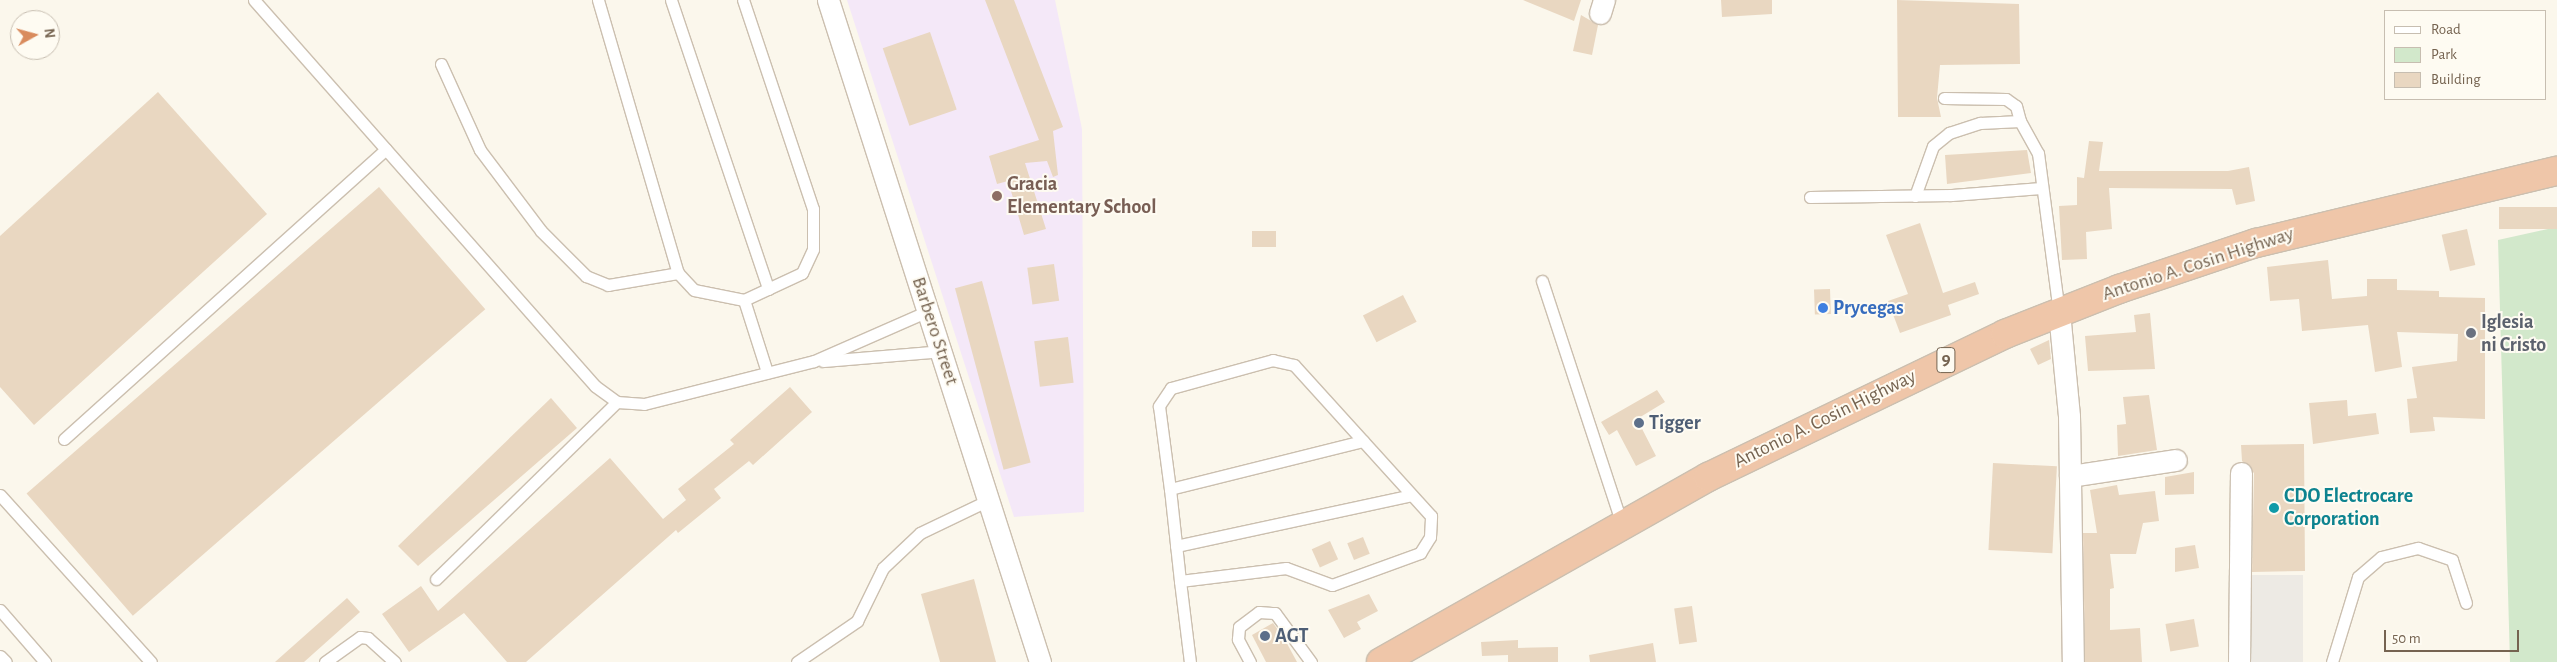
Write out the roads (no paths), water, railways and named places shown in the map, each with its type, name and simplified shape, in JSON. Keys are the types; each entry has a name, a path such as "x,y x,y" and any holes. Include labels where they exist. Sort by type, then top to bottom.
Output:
{"highway":[{"name":"Antonio A. Cosin Highway","path":"1381,662 1622,525 1879,391 2059,312 2256,243 2557,171"}],"street":[{"name":"Barbero Street","path":"828,0 941,351 991,499 1040,662"},
{"path":"2059,312 2070,476 2074,662"},
{"path":"2070,476 2176,460"},
{"path":"2240,662 2241,473"}],"lane":[{"path":"254,0 595,386 617,402 644,404 814,361 941,351"},
{"path":"598,0 678,272 694,290 744,300 802,274 813,249 813,209 743,0"},
{"path":"671,0 768,289"},
{"path":"441,64 480,150 541,230 586,276 608,285 678,272"},
{"path":"1944,98 2006,99 2016,106 2020,121 2038,154 2059,312"},
{"path":"1915,196 1934,146 1949,133 1980,123 2020,121"},
{"path":"64,439 386,149"},
{"path":"1810,197 1915,196 2042,188"},
{"path":"1542,281 1622,525"},
{"path":"744,300 767,372"},
{"path":"814,361 928,310"},
{"path":"1180,581 1286,568 1332,585 1420,553 1430,537 1431,516 1294,365 1273,360 1171,388 1159,406 1170,489 1180,581 1190,662"},
{"path":"436,579 617,402"},
{"path":"1170,489 1363,441"},
{"path":"0,495 151,662"},
{"path":"1176,546 1412,495"},
{"path":"797,662 857,621 883,568 920,533 991,499"},
{"path":"2332,662 2358,577 2381,557 2418,548 2452,560 2466,602"},
{"path":"0,610 45,662"},
{"path":"1250,662 1238,639 1239,626 1259,612 1275,613 1311,662"},
{"path":"325,662 360,637 368,638 395,662"},
{"path":"0,656 6,662"}],"place":[{"name":"Gracia Elementary School","path":"997,196"},
{"name":"Prycegas","path":"1823,308"},
{"name":"Iglesia ni Cristo","path":"2471,333"},
{"name":"Tigger","path":"1639,423"},
{"name":"CDO Electrocare Corporation","path":"2274,508"},
{"name":"AGT","path":"1265,636"}]}
